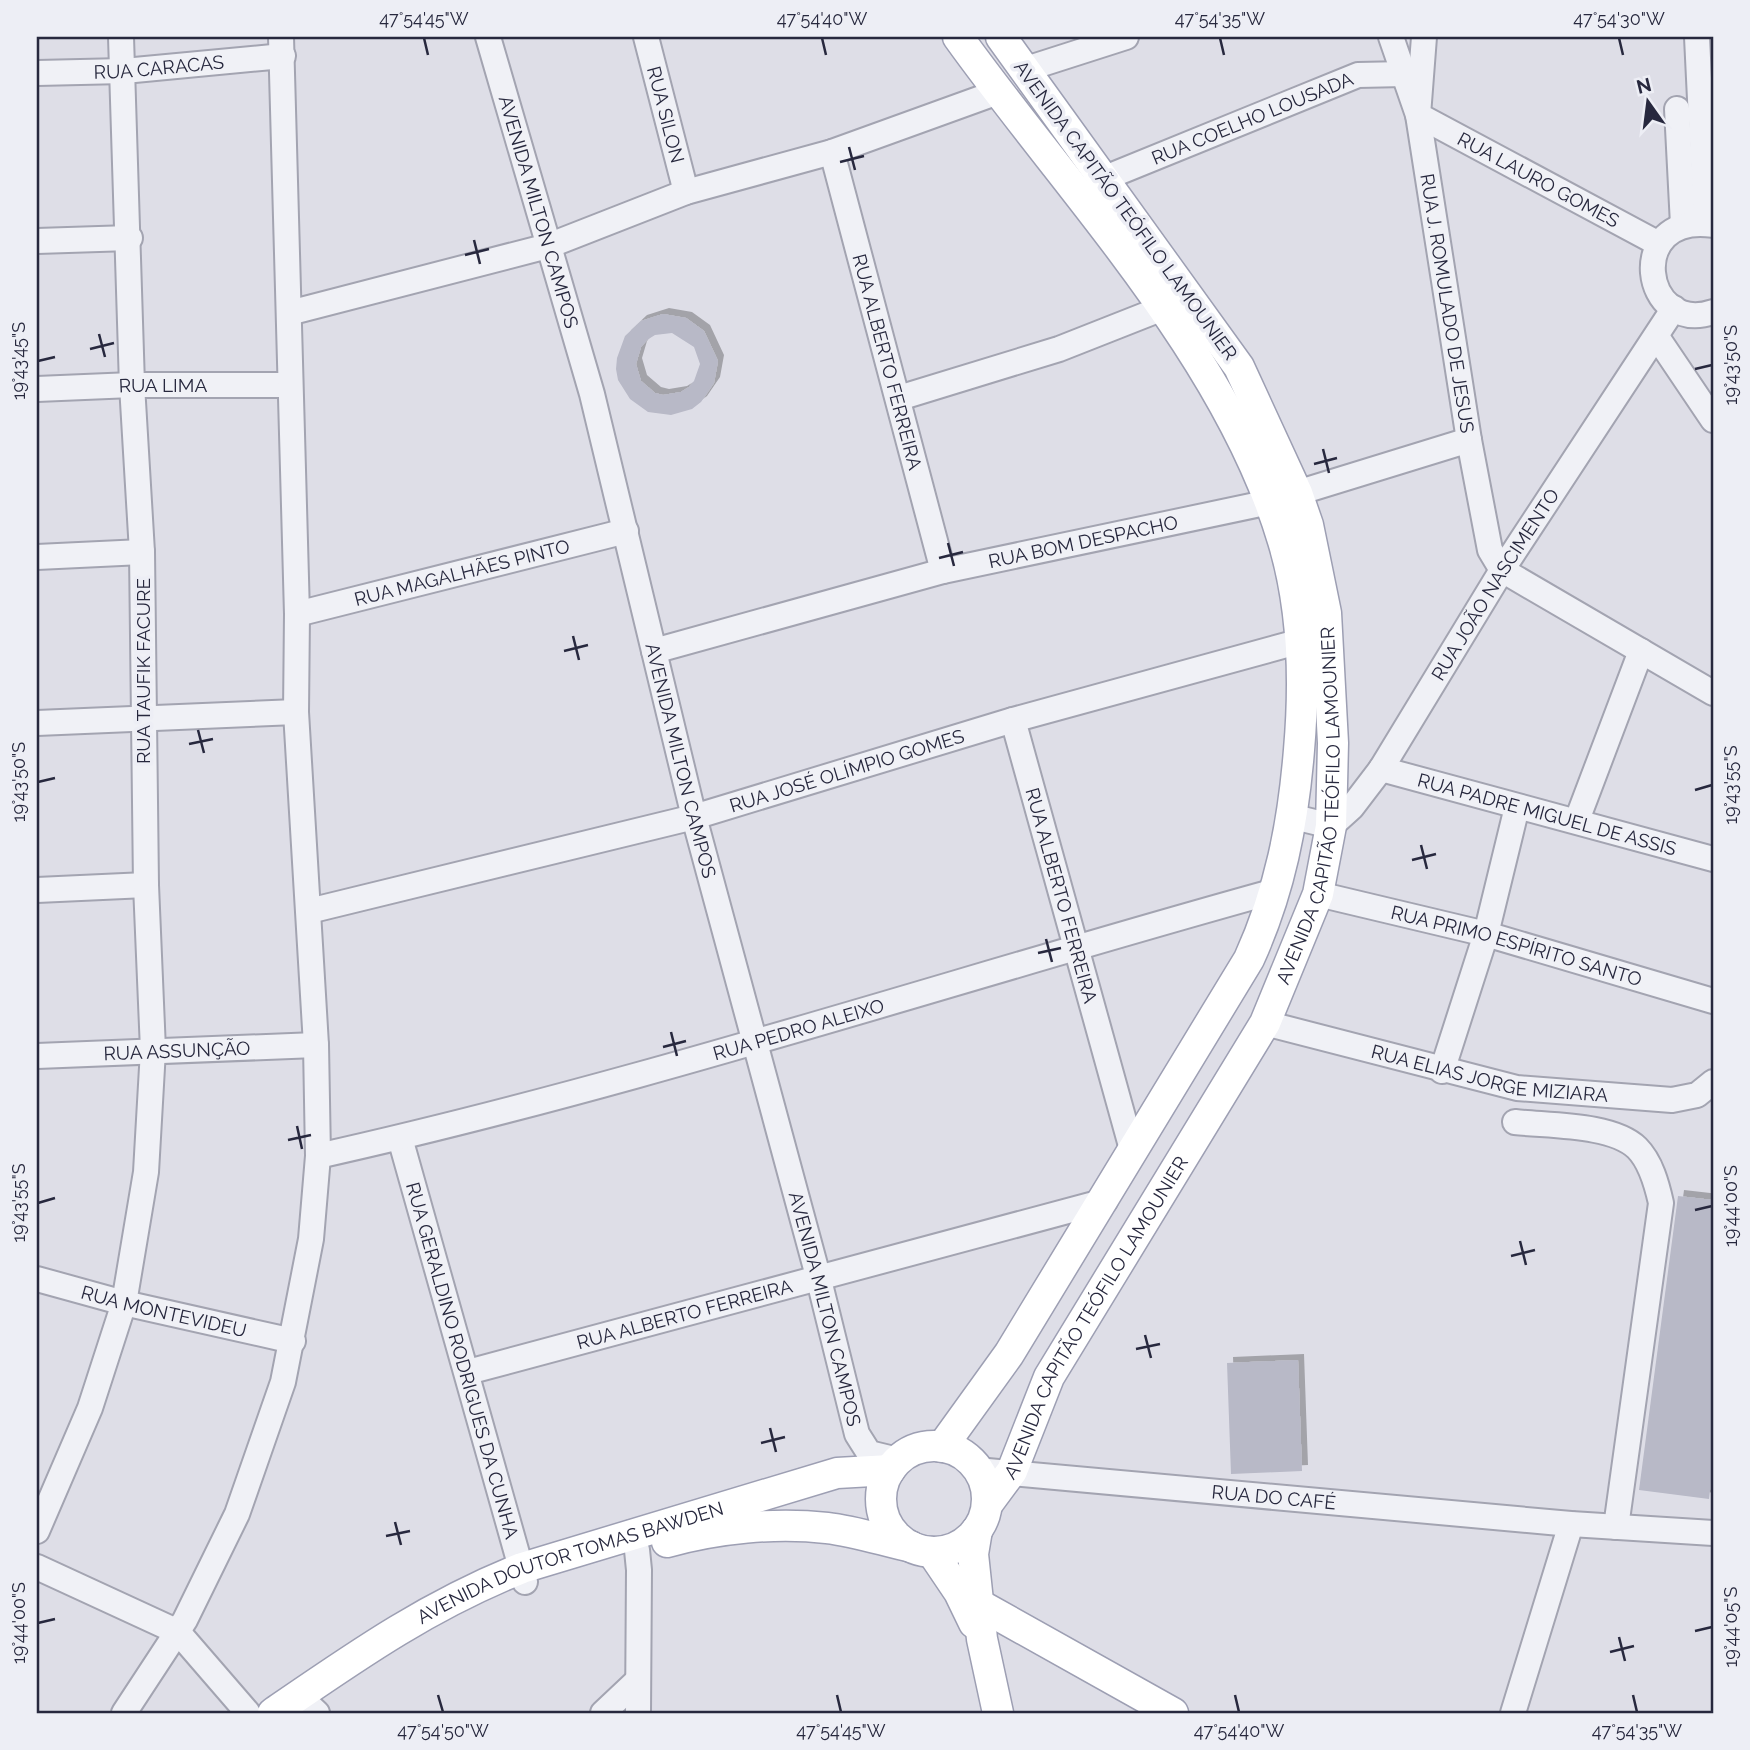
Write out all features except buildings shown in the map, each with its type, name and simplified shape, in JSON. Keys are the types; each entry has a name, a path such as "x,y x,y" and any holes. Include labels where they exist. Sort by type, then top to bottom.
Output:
{"main road":[{"name":"AVENIDA CAPITÃO TEÓFILO LAMOUNIER","path":"958,37 1163,309 1283,497 1308,525 1326,613 1333,743 1331,826 1318,894 1265,1023 1049,1377 1012,1471 989,1502"},
{"name":"AVENIDA CAPITÃO TEÓFILO LAMOUNIER","path":"942,1447 1009,1354 1105,1201 1249,959 1275,891 1294,817 1303,715 1301,641 1295,592 1283,541 1283,497 1239,368 1105,178 1001,37"},
{"path":"982,1639 959,1592 922,1549 897,1536 886,1522 881,1505 883,1486 894,1465 919,1448 942,1447 967,1457 977,1470 989,1502 977,1530 974,1554 982,1639 998,1713"},
{"name":"AVENIDA DOUTOR TOMAS BAWDEN","path":"273,1713 306,1707 430,1626 524,1575 634,1542 836,1474 894,1465"},
{"name":"AVENIDA DOUTOR TOMAS BAWDEN","path":"634,1542 804,1526 830,1528 922,1549"},
{"path":"922,1549 949,1550 965,1542 977,1530"},
{"path":"980,1605 1173,1713"}],"street":[{"name":"RUA TAUFIK FACURE","path":"37,1531 90,1408 124,1303 146,1172 153,1050 142,718 142,552 132,385 130,238 121,37"},
{"name":"AVENIDA MILTON CAMPOS","path":"488,37 592,394 694,817 757,1043 857,1434 869,1452 894,1465"},
{"name":"RUA SILON","path":"646,37 686,192"},
{"path":"1023,70 1126,37"},
{"name":"RUA J. ROMULADO DE JESUS","path":"1391,37 1418,115 1469,440 1490,550 1502,570"},
{"path":"1418,115 1424,37"},
{"path":"1697,37 1701,224"},
{"name":"RUA CARACAS","path":"37,73 124,71 282,47"},
{"path":"124,1713 178,1632 237,1514 283,1382 311,1239 318,1156 316,1045 296,712 297,614 288,385 289,313 282,47"},
{"name":"RUA COELHO LOUSADA","path":"1105,178 1358,75 1405,74"},
{"path":"289,313 548,246 686,192 832,152 998,92"},
{"path":"1677,109 1701,224"},
{"name":"RUA LAURO GOMES","path":"1418,115 1659,244"},
{"name":"RUA ALBERTO FERREIRA","path":"832,152 943,571"},
{"path":"1701,224 1659,244 1651,272 1662,299 1674,308 1688,314 1713,312"},
{"path":"37,242 130,238"},
{"name":"RUA JOÃO NASCIMENTO","path":"1331,826 1359,799 1381,769 1502,570 1674,308"},
{"path":"899,398 1059,349 1163,309"},
{"path":"1657,337 1713,420"},
{"name":"RUA LIMA","path":"37,389 132,385 288,385"},
{"name":"RUA BOM DESPACHO","path":"654,650 943,571 1283,497 1469,440"},
{"name":"RUA MAGALHÃES PINTO","path":"297,614 626,531"},
{"path":"37,557 142,552"},
{"path":"1502,570 1713,693"},
{"name":"RUA JOSÉ OLÍMPIO GOMES","path":"309,911 694,817 1013,720 1301,641"},
{"path":"1577,820 1641,651"},
{"path":"37,723 296,712"},
{"name":"RUA ALBERTO FERREIRA","path":"1013,720 1133,1153"},
{"name":"RUA PADRE MIGUEL DE ASSIS","path":"1381,769 1713,859"},
{"path":"1442,1071 1486,934 1517,807"},
{"path":"1294,817 1331,826"},
{"path":"37,890 146,885"},
{"name":"RUA PEDRO ALEIXO","path":"318,1156 400,1138 757,1043 1074,947 1275,891"},
{"name":"RUA PRIMO ESPÍRITO SANTO","path":"1318,894 1486,934 1713,1001"},
{"name":"RUA ELIAS JORGE MIZIARA","path":"1265,1023 1442,1071 1517,1088 1672,1100 1697,1095 1713,1082"},
{"name":"RUA ASSUNÇÃO","path":"37,1056 316,1045"},
{"path":"1516,1122 1609,1132 1637,1148 1655,1178 1661,1203 1616,1527"},
{"name":"RUA GERALDINO RODRIGUES DA CUNHA","path":"400,1138 524,1575"},
{"name":"RUA ALBERTO FERREIRA","path":"468,1373 818,1276 1105,1201"},
{"name":"RUA MONTEVIDEU","path":"37,1279 124,1303 293,1341"},
{"name":"RUA DO CAFÉ","path":"977,1470 1012,1471 1571,1524 1713,1533"},
{"path":"1513,1713 1571,1524"},
{"path":"634,1542 638,1713"},
{"path":"37,1567 178,1632 248,1713"},
{"path":"603,1713 637,1681"}]}
